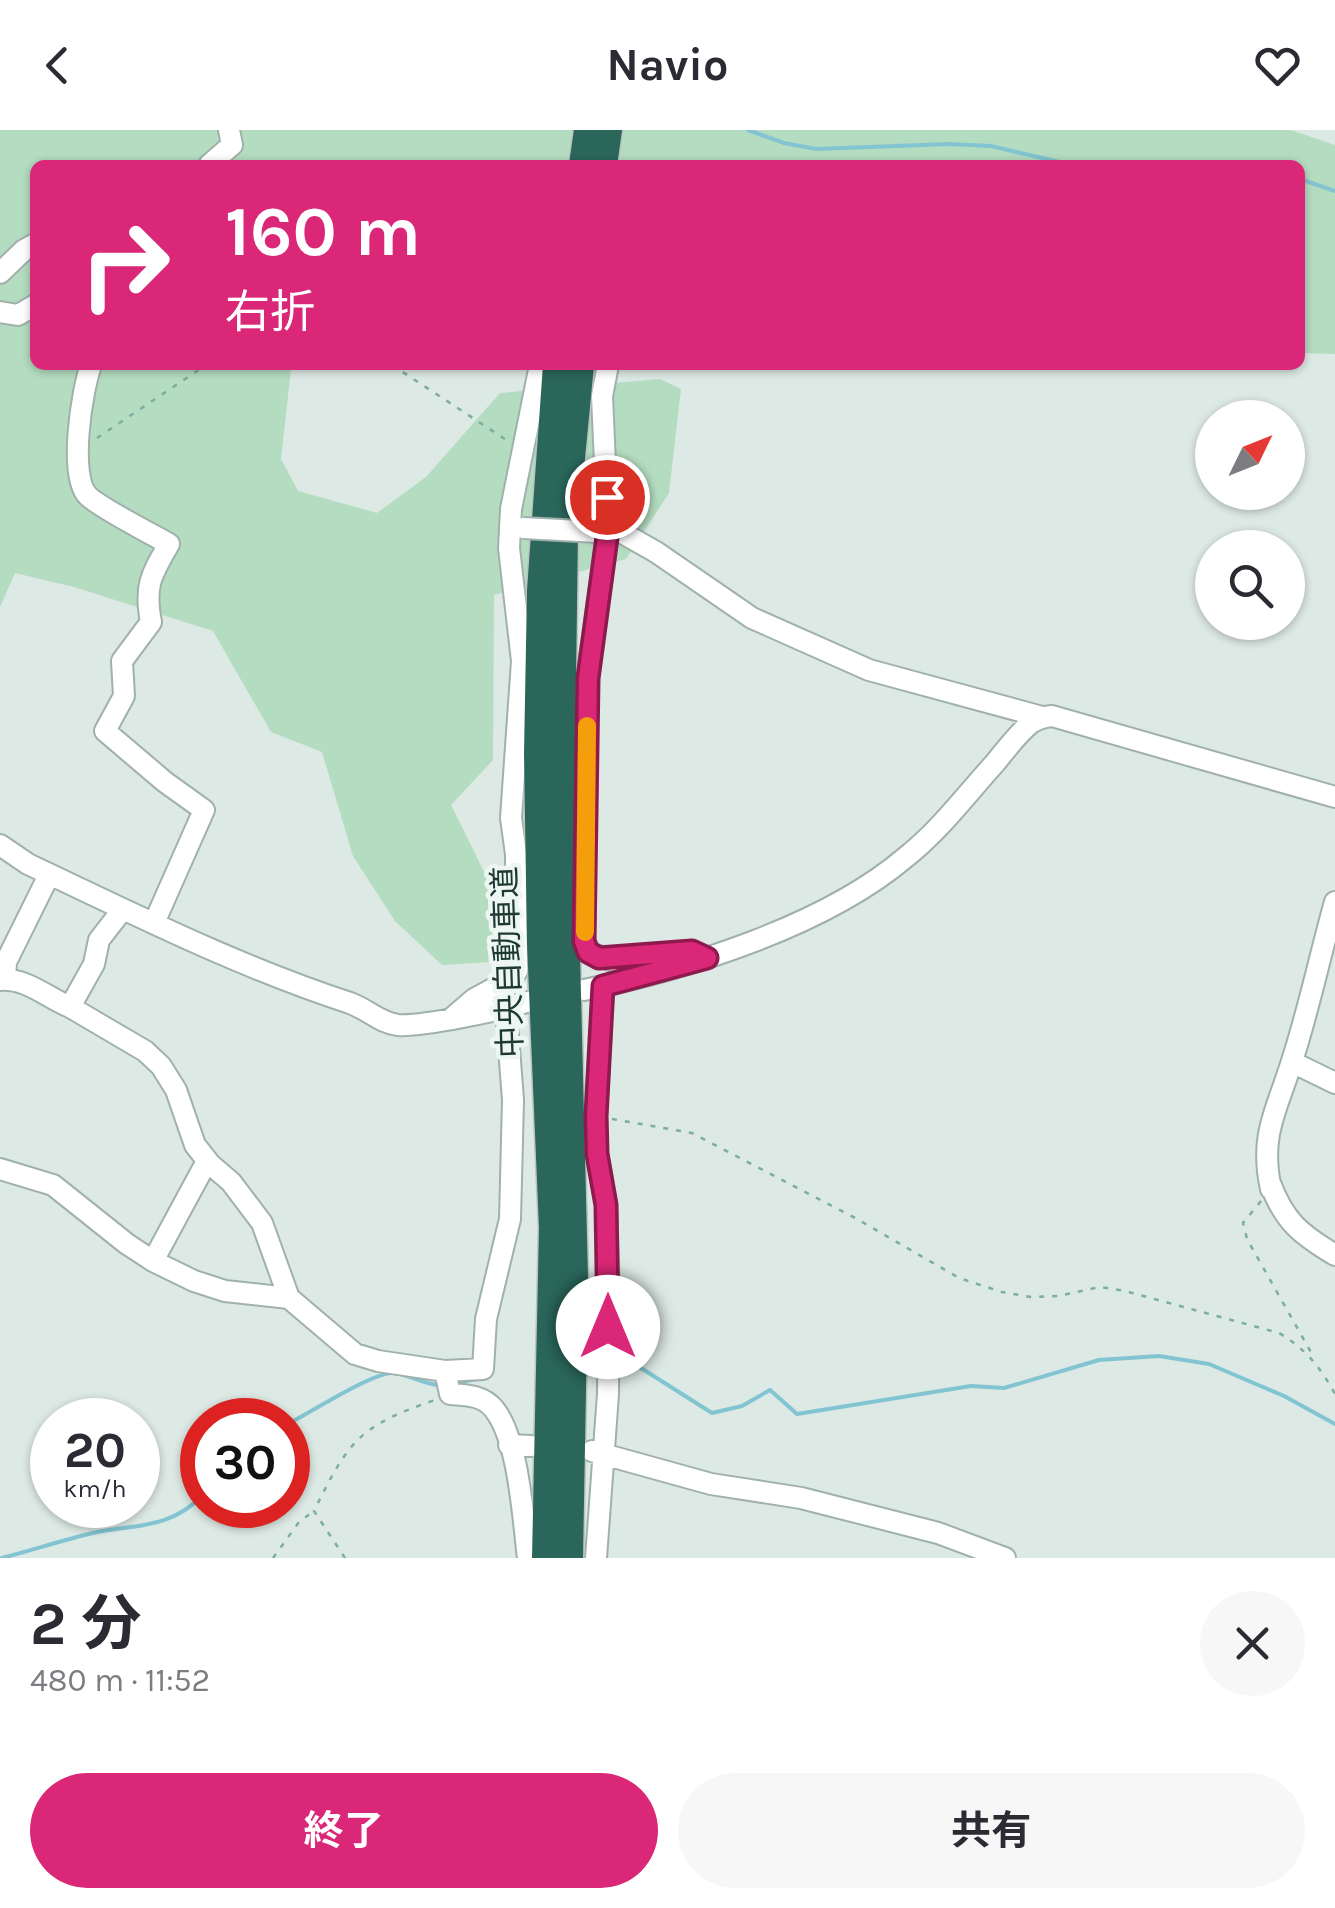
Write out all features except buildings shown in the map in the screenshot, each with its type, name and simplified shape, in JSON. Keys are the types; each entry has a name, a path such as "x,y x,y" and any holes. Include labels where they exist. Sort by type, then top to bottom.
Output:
{"highway":[{"path":"584,160 588,130"},
{"path":"604,160 608,130"},
{"name":"中央自動車道","path":"546,1558 553,1228 538,754 541,591 558,370"},
{"name":"中央自動車道","path":"568,1558 574,1278 560,752 564,530 580,370"}],"street":[{"path":"215,160 232,145 229,130"},
{"path":"0,273 30,247"},
{"path":"0,312 18,314 30,308"},
{"path":"90,370 80,421 79,481 88,496 169,544 151,574 146,597 151,622 122,661 124,696 105,732 204,810 154,923"},
{"path":"453,1017 517,971 516,854 511,818 522,661 509,548 518,528 511,509 539,370"},
{"path":"607,370 602,396 603,531 588,678 584,941 588,952 599,958 692,951 707,958"},
{"path":"518,528 619,531 752,618 869,670 1042,717 1052,716 1122,734 1335,796"},
{"path":"596,1558 595,1452 608,1394 609,1293 606,1205 597,1154 593,988 707,958 793,924 864,886 932,835 1016,738 1042,717"},
{"path":"0,846 49,874 279,980 356,1005 399,1025 516,1006 510,1219 486,1319 484,1369 445,1371 355,1354 289,1298 262,1222 195,1145 176,1090 160,1066 145,1051 35,987 2,980 6,962 49,874"},
{"path":"1335,902 1292,1062 1268,1132 1265,1162 1284,1217 1335,1255"},
{"path":"70,1007 94,964 99,940 124,908"},
{"path":"1292,1062 1335,1083"},
{"path":"153,1262 207,1161"},
{"path":"0,1170 53,1184 153,1262 225,1291 289,1298"},
{"path":"445,1371 450,1394 475,1396 493,1407 515,1465 528,1558"},
{"path":"509,1444 531,1446"},
{"path":"595,1452 711,1484 834,1506 938,1533 998,1556"}],"path":[{"path":"79,450 199,370"},
{"path":"400,370 523,450"},
{"path":"596,1116 692,1133 959,1278 1031,1297 1100,1287 1125,1291 1279,1333 1317,1362"},
{"path":"1271,1186 1243,1222 1247,1239 1335,1394"},
{"path":"273,1558 292,1530 314,1511 346,1450 360,1437 393,1415 450,1394"},
{"path":"314,1511 345,1558"}],"green space":[{"path":"0,130 1291,130 1335,145 1335,354 1305,353 1305,160 30,160 30,370 291,370 281,459 298,491 377,513 426,477 500,393 660,379 681,389 669,493 626,559 494,595 493,760 451,805 496,896 489,962 442,965 395,921 353,856 322,752 271,732 213,631 74,587 15,573 0,607"}],"waterway":[{"path":"748,130 816,149 991,146 1051,160"},
{"path":"1305,181 1335,191"},
{"path":"633,1363 712,1413 742,1406 770,1390 797,1414 971,1386 1004,1388 1099,1360 1159,1356 1209,1364 1284,1396 1335,1424"},
{"path":"310,1412 384,1374 439,1385"},
{"path":"453,1383 478,1379"},
{"path":"2,1558 93,1533 150,1524 180,1513"}],"slow traffic":[{"path":"585,932 587,726"}],"route":[{"path":"607,497 608,530 588,678 584,941 588,952 610,960 692,951 707,958 603,986 596,1116 597,1154 606,1205 608,1327"}]}
